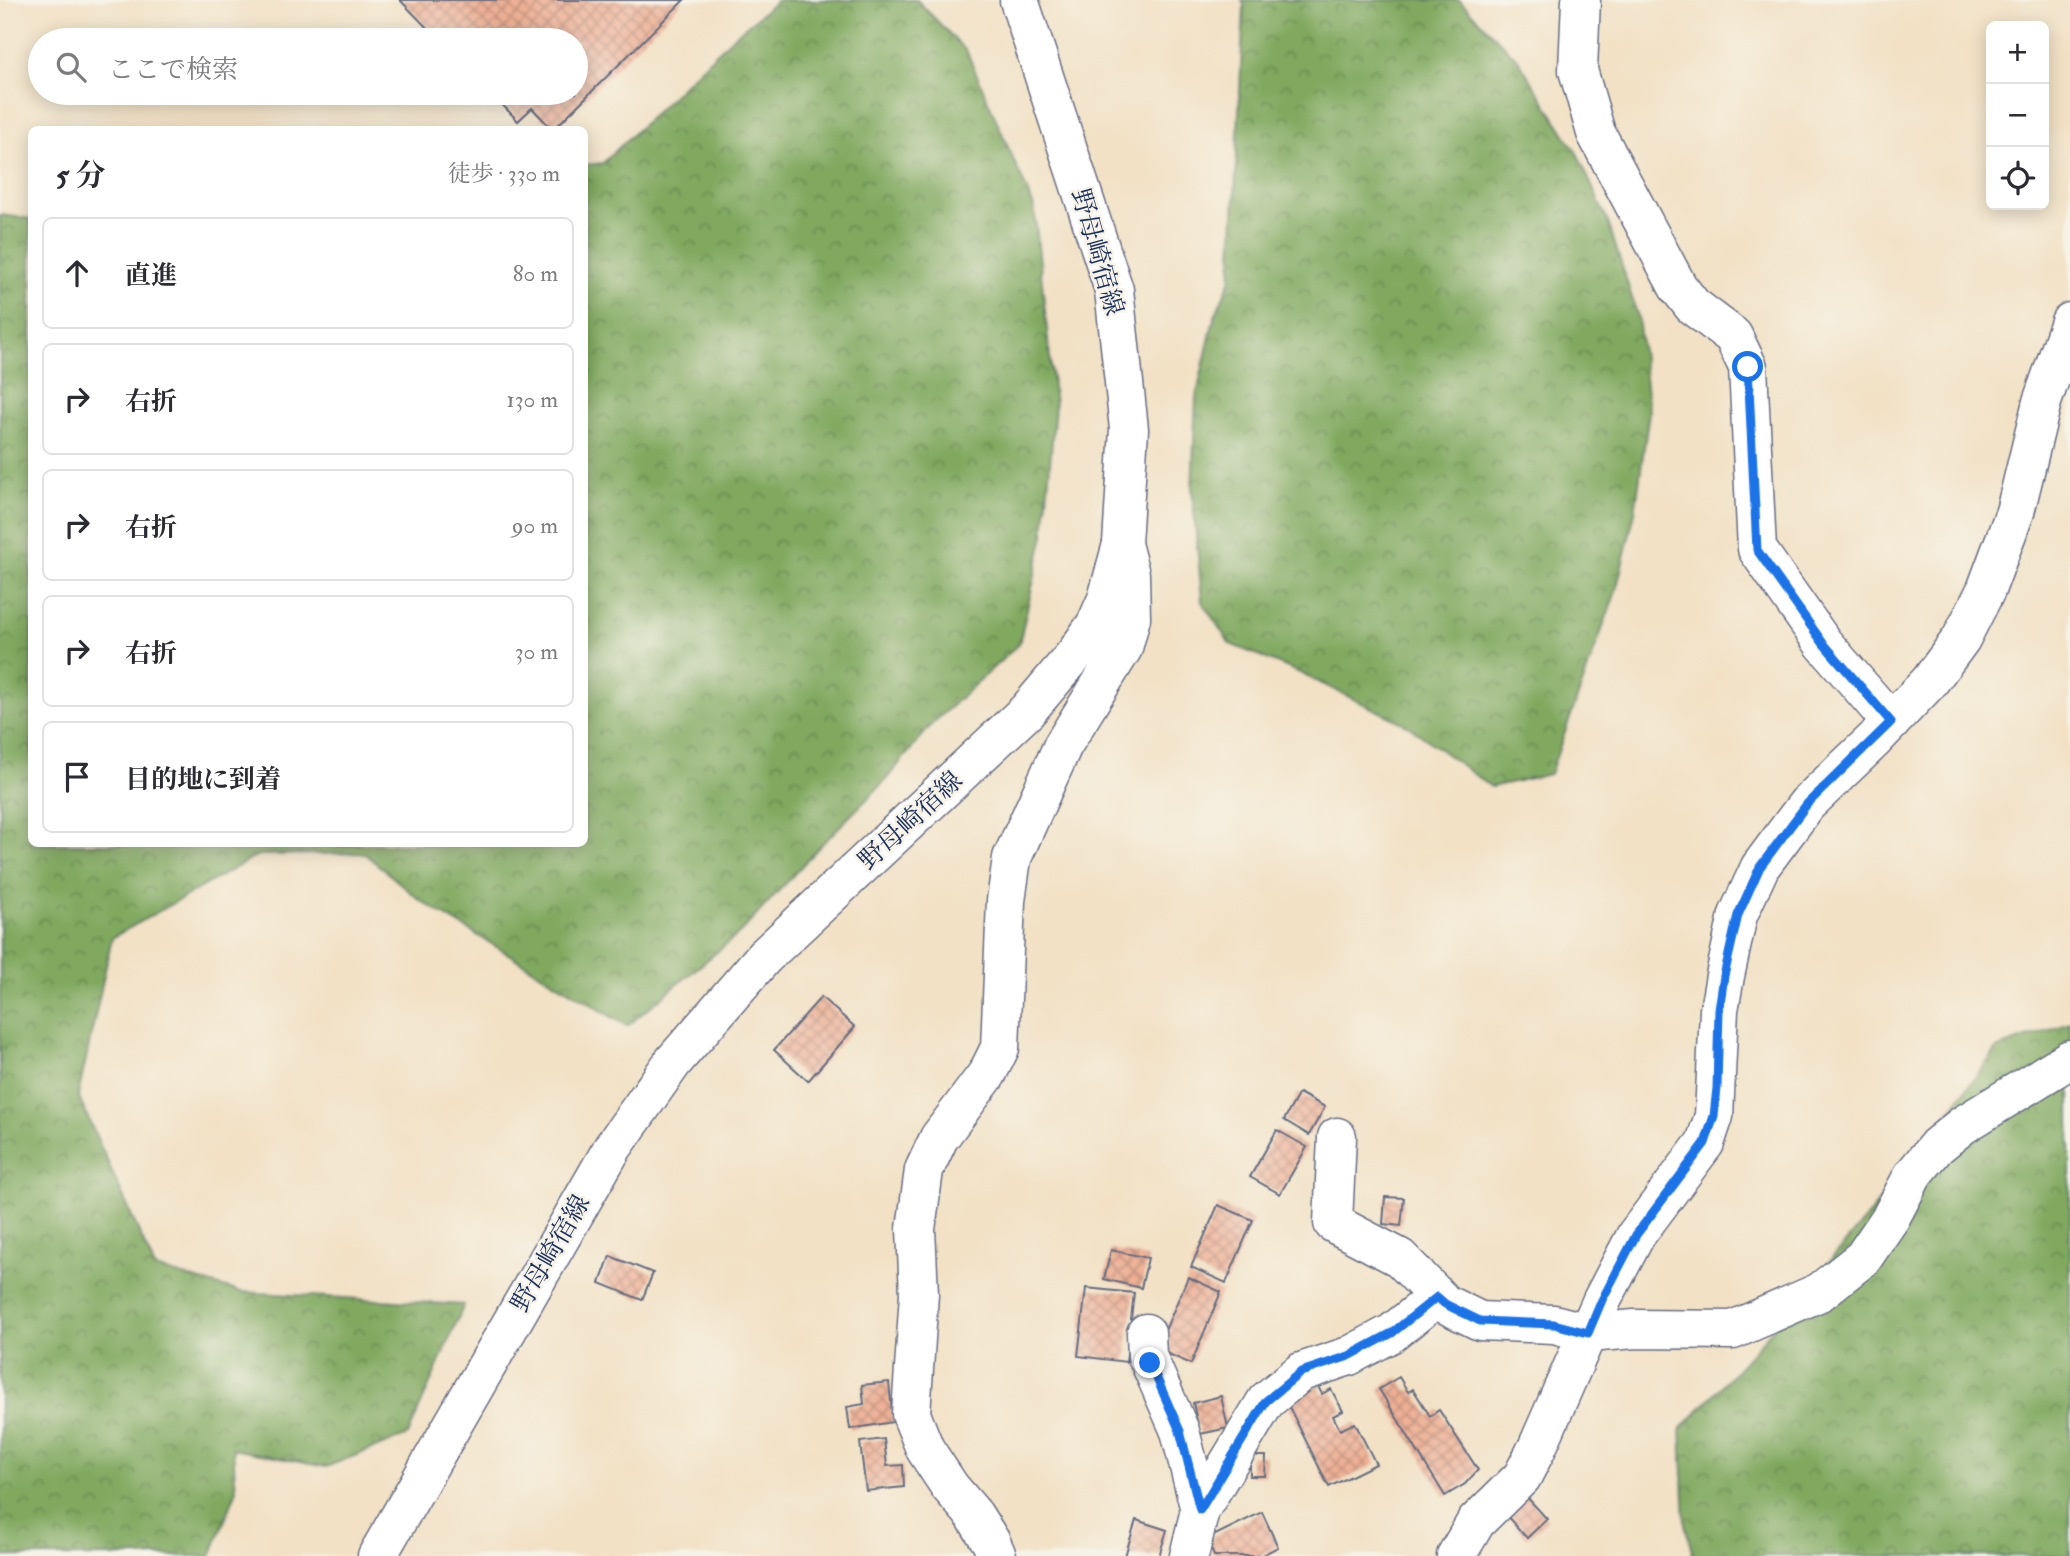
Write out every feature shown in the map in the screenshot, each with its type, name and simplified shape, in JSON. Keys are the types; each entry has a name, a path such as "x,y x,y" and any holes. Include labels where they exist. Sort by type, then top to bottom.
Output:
{"street":[{"name":"野母崎宿線","path":"377,1556 612,1147 673,1062 764,957 1027,711 1096,625 1107,599 1122,544 1129,429 1114,290 1019,0"},
{"path":"1581,0 1578,70 1596,133 1678,288 1693,306 1733,337 1748,367 1757,550 1823,643 1891,722"},
{"path":"1456,1556 1476,1522 1522,1477 1602,1300 1636,1235 1705,1143 1714,1116 1719,1010 1724,976 1738,915 1760,867 1807,804 1930,681 1962,639 1986,590 2015,512 2042,402 2070,322"},
{"path":"997,1556 974,1515 950,1487 925,1449 911,1414 919,1294 916,1229 924,1170 939,1138 988,1074 999,1048 1006,901 1012,859 1063,745 1123,648 1131,618 1130,574 1122,544"},
{"path":"1337,1138 1333,1223 1400,1258 1445,1304 1480,1321 1554,1324 1588,1333 1635,1329 1733,1330 1820,1292 1863,1258 1891,1217 1913,1175 1937,1146 1963,1125 2070,1059"},
{"path":"1189,1556 1200,1510 1266,1401 1301,1372 1349,1356 1392,1333 1437,1297"},
{"path":"1146,1334 1146,1356 1180,1431 1200,1510"}],"green space":[{"path":"778,0 917,0 967,52 1034,207 1055,405 1044,535 1019,644 932,724 883,783 818,848 741,932 627,1026 421,901 364,853 258,855 112,938 78,1096 155,1268 241,1292 464,1305 408,1435 326,1467 233,1449 236,1492 211,1556 0,1556 0,215 28,219 28,847 588,847 588,165 603,163 733,37"},
{"path":"1242,0 1459,0 1519,61 1578,155 1608,222 1638,317 1649,412 1635,512 1616,591 1550,774 1491,787 1407,725 1298,672 1230,644 1202,602 1192,488 1196,398 1214,318 1231,279 1244,5"},
{"path":"2070,1023 2070,1556 1693,1556 1685,1524 1681,1429 1746,1360 1864,1221 1998,1048"}],"building":[{"path":"400,0 684,0 588,95 588,28 427,28"},
{"path":"503,105 578,105 557,126 549,126 532,108 518,121"},
{"path":"821,997 855,1027 808,1081 774,1050"},
{"path":"1299,1093 1325,1107 1309,1135 1284,1120"},
{"path":"1277,1130 1307,1147 1280,1194 1250,1177"},
{"path":"1385,1197 1404,1198 1401,1226 1383,1224"},
{"path":"1218,1205 1253,1220 1226,1283 1191,1267"},
{"path":"1111,1250 1148,1258 1141,1288 1104,1279"},
{"path":"610,1256 653,1273 642,1300 600,1283"},
{"path":"1188,1277 1221,1292 1191,1364 1157,1349"},
{"path":"1086,1288 1134,1293 1126,1362 1078,1356"},
{"path":"1399,1377 1408,1392 1413,1389 1430,1416 1439,1410 1478,1470 1465,1484 1445,1496 1379,1389"},
{"path":"889,1382 893,1422 850,1429 847,1407 864,1404 862,1385"},
{"path":"1317,1385 1322,1394 1331,1389 1343,1411 1333,1416 1340,1430 1355,1423 1376,1464 1329,1487 1286,1401"},
{"path":"1221,1396 1228,1428 1200,1434 1193,1403"},
{"path":"884,1439 887,1466 903,1465 904,1487 866,1491 860,1442"},
{"path":"1250,1456 1266,1456 1265,1476 1250,1476"},
{"path":"1525,1495 1547,1519 1527,1538 1505,1514"},
{"path":"1262,1512 1278,1547 1262,1556 1214,1556 1207,1539"},
{"path":"1136,1520 1167,1530 1159,1556 1125,1556"}],"route":[{"path":"1150,1363 1180,1431 1200,1510 1266,1401 1301,1372 1349,1356 1392,1333 1437,1297 1445,1304 1480,1321 1554,1324 1588,1333 1636,1235 1705,1143 1714,1116 1717,1088 1719,1010 1738,915 1760,867 1807,804 1891,722 1823,643 1757,550 1748,367"}]}
